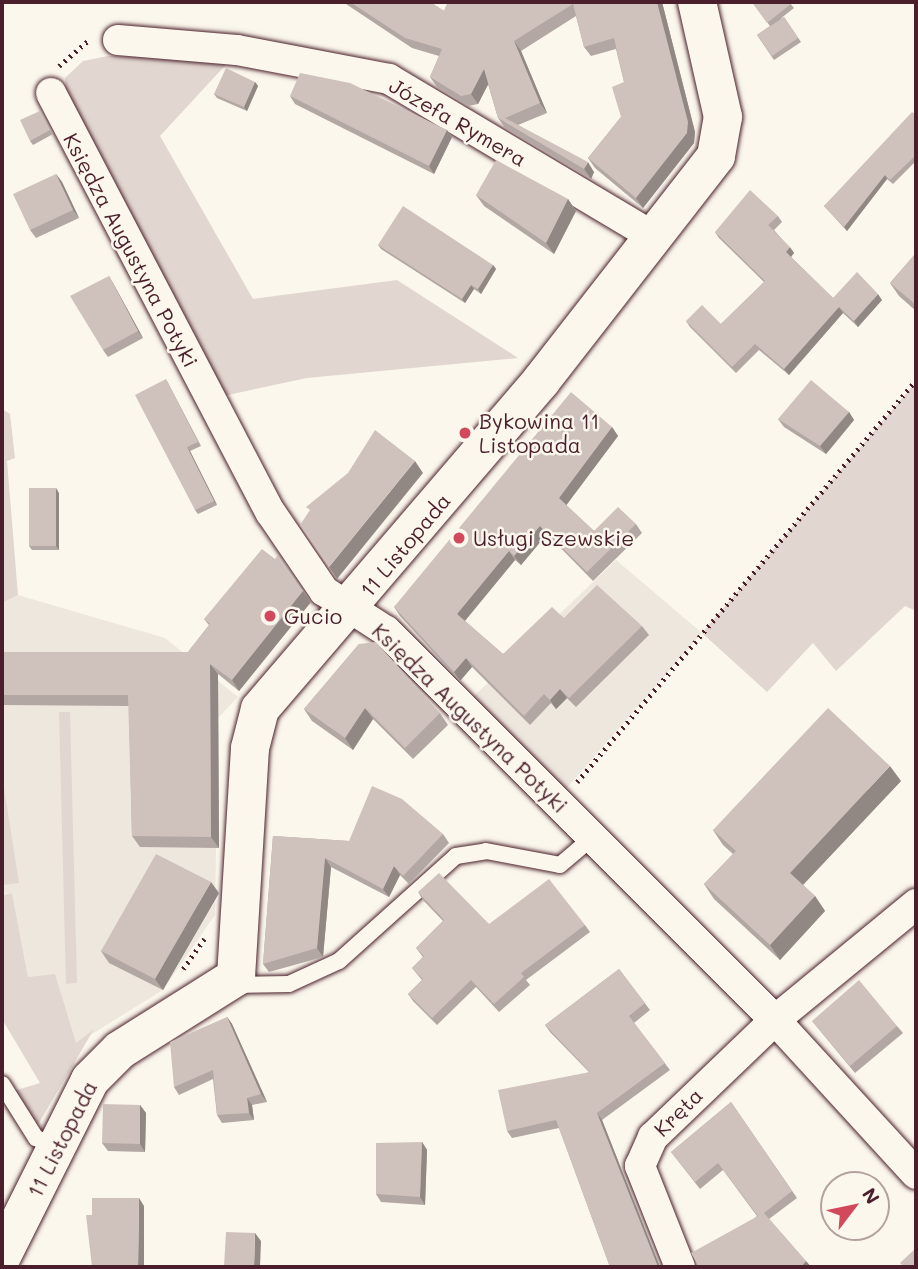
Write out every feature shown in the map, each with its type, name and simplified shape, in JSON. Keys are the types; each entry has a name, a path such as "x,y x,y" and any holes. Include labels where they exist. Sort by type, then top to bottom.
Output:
{"street":[{"name":"11 Listopada","path":"2,1256 90,1080 120,1050 229,985 239,967 255,722 272,694 349,612 656,238 721,144 723,117 697,2"},
{"name":"Józefa Rymera","path":"118,40 237,50 389,79 656,238"},
{"name":"Księdza Augustyna Potyki","path":"51,93 295,556 349,612 386,631 775,1020 916,1174"},
{"name":"Kręta","path":"680,1267 640,1166 643,1152 775,1020 916,904"}],"lane":[{"path":"229,985 289,984 339,961 456,856 486,851 560,865 593,837"},
{"path":"2,1084 36,1138 58,1147"}],"path":[{"path":"51,93 63,57 91,39 118,40"},
{"path":"568,793 916,380"}],"shaded area":[{"path":"108,56 232,58 160,136 253,299 397,280 518,358 307,378 223,396 67,106 65,78 83,61"},
{"path":"916,382 916,611 905,606 836,671 813,643 767,692 702,633"},
{"path":"2,409 10,414 15,458 7,461 18,595 2,603"},
{"path":"616,560 702,633 565,790 470,700"},
{"path":"18,595 165,638 238,697 218,718 215,915 163,990 76,1044 28,977 12,893 2,894 2,603"},
{"path":"59,712 70,712 77,983 66,984"},
{"path":"2,775 19,883 2,885"},
{"path":"12,893 28,977 55,974 76,1043 94,1029 36,1128 14,1091 40,1083 2,1019 2,895"}],"building":[{"path":"350,2 430,2 444,11 448,2 657,2 688,122 687,133 636,198 588,158 621,117 612,87 624,82 614,38 584,47 573,4 514,41 540,103 505,118 588,162 584,169 498,118 484,69 471,94 461,96 430,77 442,49 405,38"},
{"path":"752,2 789,2 791,4 767,23"},
{"path":"784,17 798,38 772,56 757,35"},
{"path":"226,68 255,82 244,107 214,94"},
{"path":"300,73 350,83 447,130 429,166 290,96"},
{"path":"40,111 50,130 30,141 20,120"},
{"path":"912,112 916,115 916,155 890,180 885,175 844,227 824,206"},
{"path":"496,160 568,199 546,243 476,195"},
{"path":"56,174 73,210 30,230 13,194"},
{"path":"750,190 778,216 768,225 790,247 786,252 833,298 857,272 878,294 854,321 839,307 784,369 755,344 732,367 686,321 702,305 721,324 765,281 715,232"},
{"path":"403,206 493,265 478,289 471,285 462,299 378,245"},
{"path":"916,253 916,305 890,283"},
{"path":"109,276 138,331 103,350 70,296"},
{"path":"166,379 198,442 187,447 214,501 195,510 135,395"},
{"path":"811,380 849,412 820,446 778,419"},
{"path":"571,392 612,427 559,498 594,531 618,507 636,524 587,572 540,526 514,556 509,551 457,614 503,654 552,607 564,618 597,585 642,626 569,698 560,689 550,700 544,694 524,716 466,658 454,672 394,607"},
{"path":"375,430 415,461 329,567 300,525 310,510 306,507 348,473"},
{"path":"29,488 56,488 56,546 29,546"},
{"path":"262,549 275,559 278,555 303,591 232,680 210,664 211,837 132,836 128,695 2,695 2,652 188,652 210,624 204,619"},
{"path":"376,642 440,713 405,748 365,708 345,738 304,709 359,644"},
{"path":"828,708 890,766 790,873 815,896 770,945 704,884 736,851 713,830"},
{"path":"372,786 402,799 443,834 403,876 394,866 383,889 325,858 317,948 263,964 273,836 349,841"},
{"path":"156,854 211,882 155,979 101,951"},
{"path":"439,873 489,924 549,879 585,925 521,973 524,977 494,1004 471,980 432,1018 408,994 423,979 412,968 424,956 416,948 444,920 418,892"},
{"path":"619,969 645,1003 629,1016 665,1063 597,1113 658,1267 610,1267 556,1120 507,1131 498,1090 590,1072 545,1025"},
{"path":"859,980 897,1026 850,1066 812,1021"},
{"path":"227,1017 261,1094 247,1098 249,1113 217,1115 213,1070 174,1087 170,1042"},
{"path":"731,1102 792,1191 764,1213 806,1261 801,1267 699,1267 691,1253 758,1216 718,1163 695,1182 671,1152"},
{"path":"103,1104 140,1105 140,1144 102,1143"},
{"path":"422,1142 420,1197 376,1194 376,1143"},
{"path":"92,1198 139,1198 138,1267 92,1267 86,1215 92,1215"},
{"path":"226,1232 255,1233 254,1267 224,1267"},
{"path":"916,1248 916,1267 904,1267 900,1263"}],"place":[{"name":"Bykowina 11 Listopada","path":"465,433"},
{"name":"Usługi Szewskie","path":"459,538"},
{"name":"Gucio","path":"270,616"}]}
